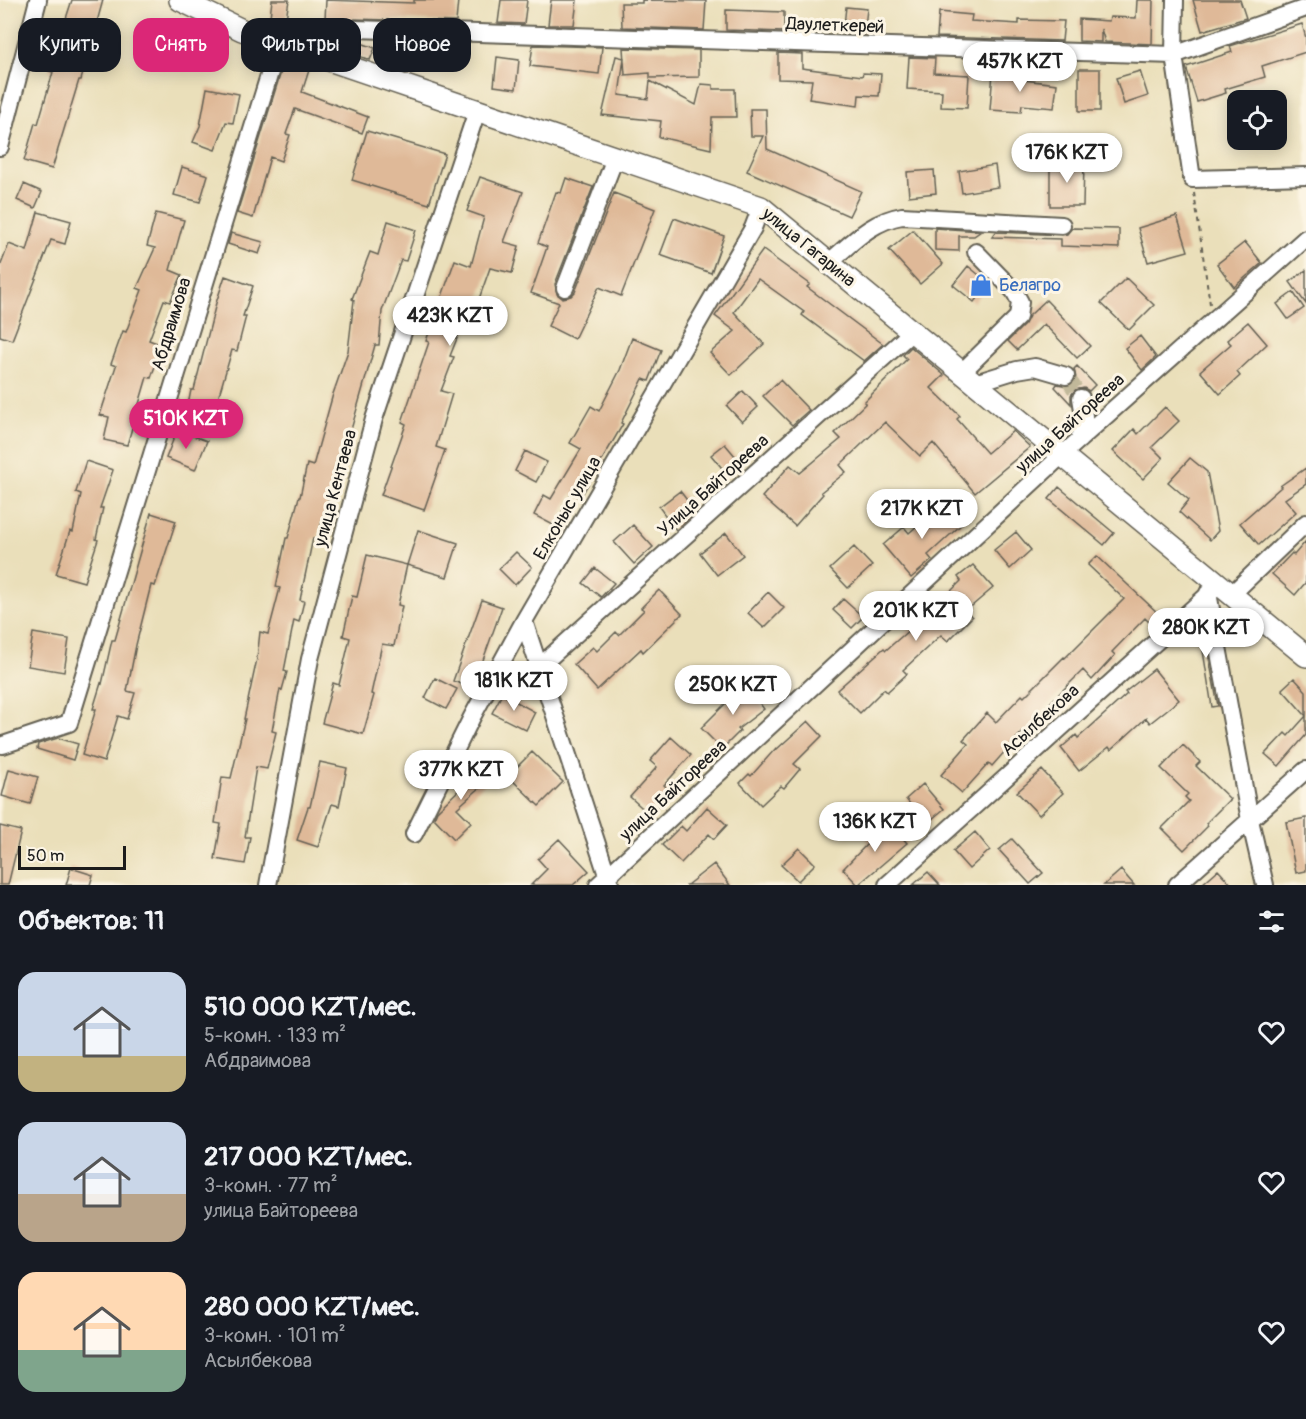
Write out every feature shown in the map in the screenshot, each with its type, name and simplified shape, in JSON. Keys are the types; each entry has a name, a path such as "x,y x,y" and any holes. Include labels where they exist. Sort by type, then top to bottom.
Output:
{"main road":[{"name":"улица Гагарина","path":"180,0 241,30"},
{"name":"улица Гагарина","path":"361,71 761,207 1062,455 1220,590 1306,656"}],"street":[{"path":"0,147 38,0"},
{"path":"1175,0 1174,56 1192,179 1306,176"},
{"name":"Даулеткерей","path":"361,29 1174,56 1306,8"},
{"name":"Абдраимова","path":"1,747 69,723 270,72"},
{"name":"улица Кентаева","path":"267,885 310,659 374,418 477,111"},
{"path":"565,288 615,158"},
{"name":"Елконыс улица","path":"414,834 472,717 524,621 753,228 761,207"},
{"path":"828,263 872,226 889,218 902,216 1062,225"},
{"name":"улица Байтореева","path":"605,882 1062,455 1306,238"},
{"path":"969,378 1018,317 1020,302 1014,291 976,252"},
{"name":"Улица Байтореева","path":"539,667 912,332"},
{"path":"969,378 1035,368 1066,376"},
{"path":"1080,440 1084,416 1081,398"},
{"name":"Асылбекова","path":"887,885 1220,590 1306,523"},
{"path":"1220,590 1250,820 1264,885"},
{"path":"524,621 605,882"},
{"path":"1177,885 1306,770"}],"path":[{"path":"1192,179 1213,321"}],"building":[{"path":"72,0 103,0 98,18 66,18"},
{"path":"272,0 289,0 286,18 270,17"},
{"path":"326,0 414,3 414,0 458,0 456,18 325,18"},
{"path":"501,0 527,0 524,24 498,23"},
{"path":"551,0 577,0 574,25 548,25"},
{"path":"642,0 706,1 704,30 622,27 621,3 642,3"},
{"path":"1137,0 1153,0 1152,44 1105,42 1101,29 1101,42 1079,41 1079,19 1109,21 1110,17 1136,18"},
{"path":"1193,0 1240,0 1246,18 1202,31"},
{"path":"846,7 867,9 864,35 843,34"},
{"path":"726,10 784,12 784,32 726,30"},
{"path":"939,12 972,15 971,21 1019,24 1019,20 1064,21 1062,41 937,37"},
{"path":"1302,24 1306,38 1306,52 1262,66 1265,77 1225,89 1226,93 1197,102 1186,67 1232,52 1230,46"},
{"path":"361,43 373,47 370,60 361,57"},
{"path":"533,45 602,47 599,74 530,66"},
{"path":"623,48 699,50 699,77 650,78 650,73 625,75"},
{"path":"778,53 802,54 802,68 862,76 863,73 881,74 879,96 859,95 858,106 809,99 812,80 778,79"},
{"path":"616,56 624,58 619,95 648,99 650,81 696,105 701,84 713,85 713,89 735,89 736,117 712,117 711,149 659,137 661,121 602,115"},
{"path":"497,57 519,60 516,89 494,86"},
{"path":"909,57 935,58 934,73 969,75 967,108 941,107 942,91 907,89"},
{"path":"1079,69 1100,69 1100,111 1079,111"},
{"path":"1140,71 1148,96 1124,104 1116,78"},
{"path":"53,72 83,72 52,169 24,161 35,123 38,124"},
{"path":"281,72 308,72 302,92 368,117 362,133 295,109 286,134 290,135 281,161 270,157 253,218 237,213"},
{"path":"993,72 1024,74 1024,80 1057,84 1054,108 1022,105 1021,112 990,110"},
{"path":"207,88 239,94 233,123 226,122 215,150 193,142 200,126"},
{"path":"750,109 766,109 767,149 861,191 849,216 747,171 763,136 751,136"},
{"path":"367,131 445,154 429,204 352,180"},
{"path":"1050,163 1084,163 1083,206 1050,206"},
{"path":"995,165 998,187 962,193 959,171"},
{"path":"182,167 208,175 200,202 174,195"},
{"path":"934,170 936,193 909,196 907,172"},
{"path":"480,177 523,192 504,242 519,246 512,273 490,268 474,313 468,311 450,356 454,357 441,391 452,394 436,447 445,450 424,510 381,495 406,424 402,422 429,342 426,341 455,260 471,266 484,217 467,211"},
{"path":"566,178 593,187 555,284 557,294 562,298 571,296 575,292 614,193 655,209 621,296 599,287 574,339 548,326 559,303 531,293 547,247 538,243 556,192 561,193"},
{"path":"24,184 42,192 35,208 17,200"},
{"path":"38,212 71,221 65,244 51,240 12,340 0,336 0,267 9,244 27,251"},
{"path":"156,213 184,220 170,270 182,275 170,302 164,300 149,340 162,345 151,378 147,377 127,445 104,440 109,417 100,415 116,366 111,364 142,290 137,288 155,248 147,246"},
{"path":"1177,216 1188,251 1148,262 1138,228"},
{"path":"674,218 724,236 711,273 660,255"},
{"path":"388,221 416,230 406,261 401,260 382,311 379,345 375,345 349,437 344,436 334,470 339,471 334,495 330,494 317,539 313,538 300,600 304,601 299,622 294,620 284,671 287,672 282,690 280,689 272,731 276,732 267,769 256,767 245,837 250,837 245,864 215,859 221,824 215,823 222,777 231,778 257,659 260,632 268,634 280,588 276,587 286,538 288,538 300,497 307,464 313,466 333,394 348,351 354,300 352,299 370,252 378,255"},
{"path":"935,228 981,231 974,236 959,236 959,251 935,250"},
{"path":"1072,228 1119,229 1119,248 1061,246 1061,239 992,237 996,232 1062,235 1067,234"},
{"path":"913,230 943,264 920,284 889,250"},
{"path":"231,233 263,242 259,254 228,244"},
{"path":"1245,242 1262,263 1234,287 1217,264"},
{"path":"763,250 810,284 807,287 883,344 864,361 802,315 804,312 758,279 734,312 764,344 731,375 710,353 735,331 715,316"},
{"path":"968,266 989,283 974,302 953,285"},
{"path":"1306,270 1306,304 1290,282"},
{"path":"225,276 253,286 243,316 246,316 237,351 232,350 219,395 215,421 186,415 191,390 194,390"},
{"path":"1126,278 1154,305 1129,330 1101,303"},
{"path":"1293,292 1304,308 1288,319 1277,304"},
{"path":"1046,300 1090,346 1077,358 1044,324 1017,350 1008,341"},
{"path":"1248,322 1267,344 1237,372 1240,376 1220,394 1200,371 1231,344 1227,340"},
{"path":"1140,336 1156,357 1142,370 1125,348"},
{"path":"632,338 661,350 649,381 643,379 621,423 623,424 580,498 572,493 555,526 534,515 544,495 551,499 581,449 570,443 591,406 599,411 620,370"},
{"path":"911,347 944,375 931,388 960,416 957,419 987,453 1013,431 1030,447 975,493 933,443 920,456 885,422 840,465 846,472 821,492 823,494 795,526 762,497 790,465 800,473 841,439 835,433 907,359 903,355"},
{"path":"1077,366 1095,385 1089,391 1084,388 1075,390 1071,395 1071,404 1055,387 1057,384 1068,386 1073,384 1076,378 1074,369"},
{"path":"780,380 809,410 792,425 763,396"},
{"path":"743,391 758,407 742,422 727,406"},
{"path":"1165,407 1179,421 1152,447 1163,458 1143,479 1113,451 1134,429 1138,434"},
{"path":"177,430 207,441 195,470 166,458"},
{"path":"725,444 741,463 727,474 711,455"},
{"path":"525,451 547,462 536,482 515,471"},
{"path":"1190,458 1207,472 1218,531 1210,540 1179,512 1189,500 1168,482"},
{"path":"86,461 113,470 100,508 103,508 96,539 98,540 84,582 56,574 70,531 73,532 81,494 76,492"},
{"path":"1306,468 1306,484 1285,499 1296,512 1259,545 1240,523 1280,486"},
{"path":"1059,487 1114,533 1104,545 1049,499"},
{"path":"680,491 696,512 676,530 659,507"},
{"path":"943,503 962,524 928,555 932,560 911,578 883,545 904,527 909,533"},
{"path":"151,513 176,521 155,586 151,585 136,645 127,691 135,693 127,719 118,716 104,762 82,755 96,709 93,709 102,684 112,640 115,640"},
{"path":"633,525 653,547 634,564 614,542"},
{"path":"418,530 458,543 447,577 407,565"},
{"path":"1016,532 1031,550 1010,569 994,550"},
{"path":"726,533 743,555 717,575 700,553"},
{"path":"1306,541 1306,582 1295,595 1272,574"},
{"path":"854,547 872,566 848,588 830,569"},
{"path":"516,552 532,567 515,585 499,569"},
{"path":"367,555 407,565 398,605 402,606 394,646 382,644 371,694 374,695 363,734 322,723 333,683 339,685 350,638 343,636 352,596 357,597"},
{"path":"1097,556 1160,615 1151,624 1145,618 1112,652 1115,655 1092,680 1083,670 1040,713 1043,716 1025,733 1023,731 992,766 989,763 962,793 941,775 968,744 963,740 987,713 996,722 1124,599 1088,565"},
{"path":"973,565 993,588 966,611 972,617 948,641 941,635 903,670 907,674 887,692 884,689 860,713 837,690 884,648 886,650 922,619 927,624 940,612 936,606 961,581 958,577"},
{"path":"595,568 614,583 601,597 583,583"},
{"path":"659,590 682,614 643,652 641,649 597,690 574,664 593,647 597,651 616,632 619,635 644,610 641,608"},
{"path":"768,592 784,608 764,628 748,613"},
{"path":"843,599 863,617 852,628 833,610"},
{"path":"482,600 502,607 473,688 453,681"},
{"path":"1201,615 1218,706 1212,707 1199,626 1192,632 1188,627"},
{"path":"33,633 69,639 64,672 28,666"},
{"path":"1154,669 1179,700 1150,723 1146,718 1111,750 1109,747 1079,771 1061,748 1076,735 1078,738 1127,694 1125,692"},
{"path":"435,678 457,689 446,709 425,698"},
{"path":"1294,678 1306,691 1306,716 1282,689"},
{"path":"744,682 764,709 738,729 740,731 722,749 701,728 731,698 728,694"},
{"path":"502,694 535,712 526,730 492,713"},
{"path":"1306,716 1306,735 1279,766 1265,754 1285,733 1288,736"},
{"path":"808,721 822,736 794,764 800,769 784,788 781,786 761,805 740,783 749,774 751,776 776,748"},
{"path":"671,737 691,755 664,785 671,792 650,815 630,797 657,767 650,761"},
{"path":"58,738 78,744 73,760 37,749 38,744"},
{"path":"1183,745 1200,762 1196,766 1230,799 1184,850 1162,828 1189,801 1185,797 1188,794 1161,768"},
{"path":"532,752 563,782 539,806 508,776"},
{"path":"320,762 347,768 339,806 332,804 318,847 297,840 308,807 310,807"},
{"path":"477,763 491,778 457,808 471,822 454,839 434,818 437,811 462,787 456,780"},
{"path":"9,769 38,777 30,804 2,796"},
{"path":"1042,770 1063,793 1039,815 1017,792"},
{"path":"923,784 944,809 926,824 906,799"},
{"path":"707,807 727,825 714,839 709,834 681,863 662,845 681,826 686,831"},
{"path":"1306,818 1306,871 1296,873 1286,822"},
{"path":"888,821 907,843 858,885 843,869 869,842 866,839"},
{"path":"0,826 21,831 8,885 0,885"},
{"path":"975,832 990,850 969,869 953,851"},
{"path":"559,839 589,871 573,885 531,885 547,869 538,859"},
{"path":"1012,839 1043,873 1030,884 999,850"},
{"path":"799,848 815,864 798,881 781,865"},
{"path":"714,864 730,885 687,885 701,874"},
{"path":"71,868 93,875 90,885 66,885"},
{"path":"1121,870 1134,885 1104,885"},
{"path":"1218,870 1232,885 1201,885"},
{"path":"928,872 940,885 913,885"}],"tunnel":[{"path":"1066,376 1081,398"}],"place":[{"name":"Белагро","path":"981,285"}]}
